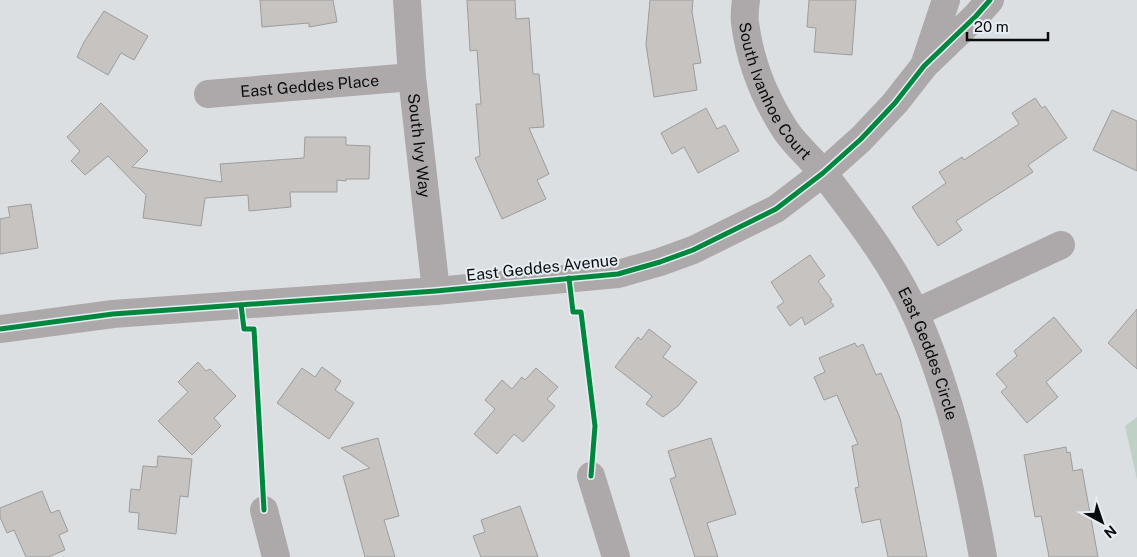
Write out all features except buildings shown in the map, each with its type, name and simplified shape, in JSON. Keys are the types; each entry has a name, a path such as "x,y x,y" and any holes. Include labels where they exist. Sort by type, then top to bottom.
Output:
{"street":[{"name":"South Ivy Way","path":"407,0 412,77 436,291"},
{"name":"South Ivanhoe Court","path":"746,0 744,21 752,57 767,99 787,132 823,173"},
{"name":"East Geddes Avenue","path":"924,66 946,0"},
{"name":"East Geddes Avenue","path":"0,329 113,314 436,291 618,274 660,262 693,250 776,209 823,173 861,139 895,103 924,66 990,0"},
{"name":"East Geddes Place","path":"208,94 412,77"},
{"name":"East Geddes Circle","path":"823,173 884,258 915,313 945,390 956,427 983,557"},
{"path":"915,313 1062,245"},
{"path":"591,476 616,557"},
{"path":"264,510 276,557"}],"green space":[{"path":"1137,417 1137,480 1125,426"}],"cycle path":[{"path":"0,329 113,314 436,291 618,274 660,262 693,250 776,209 823,173 861,139 895,103 924,66 990,0"},
{"path":"569,278 573,312 581,312 595,426 591,476"},
{"path":"241,305 244,329 254,329 264,510"}]}
